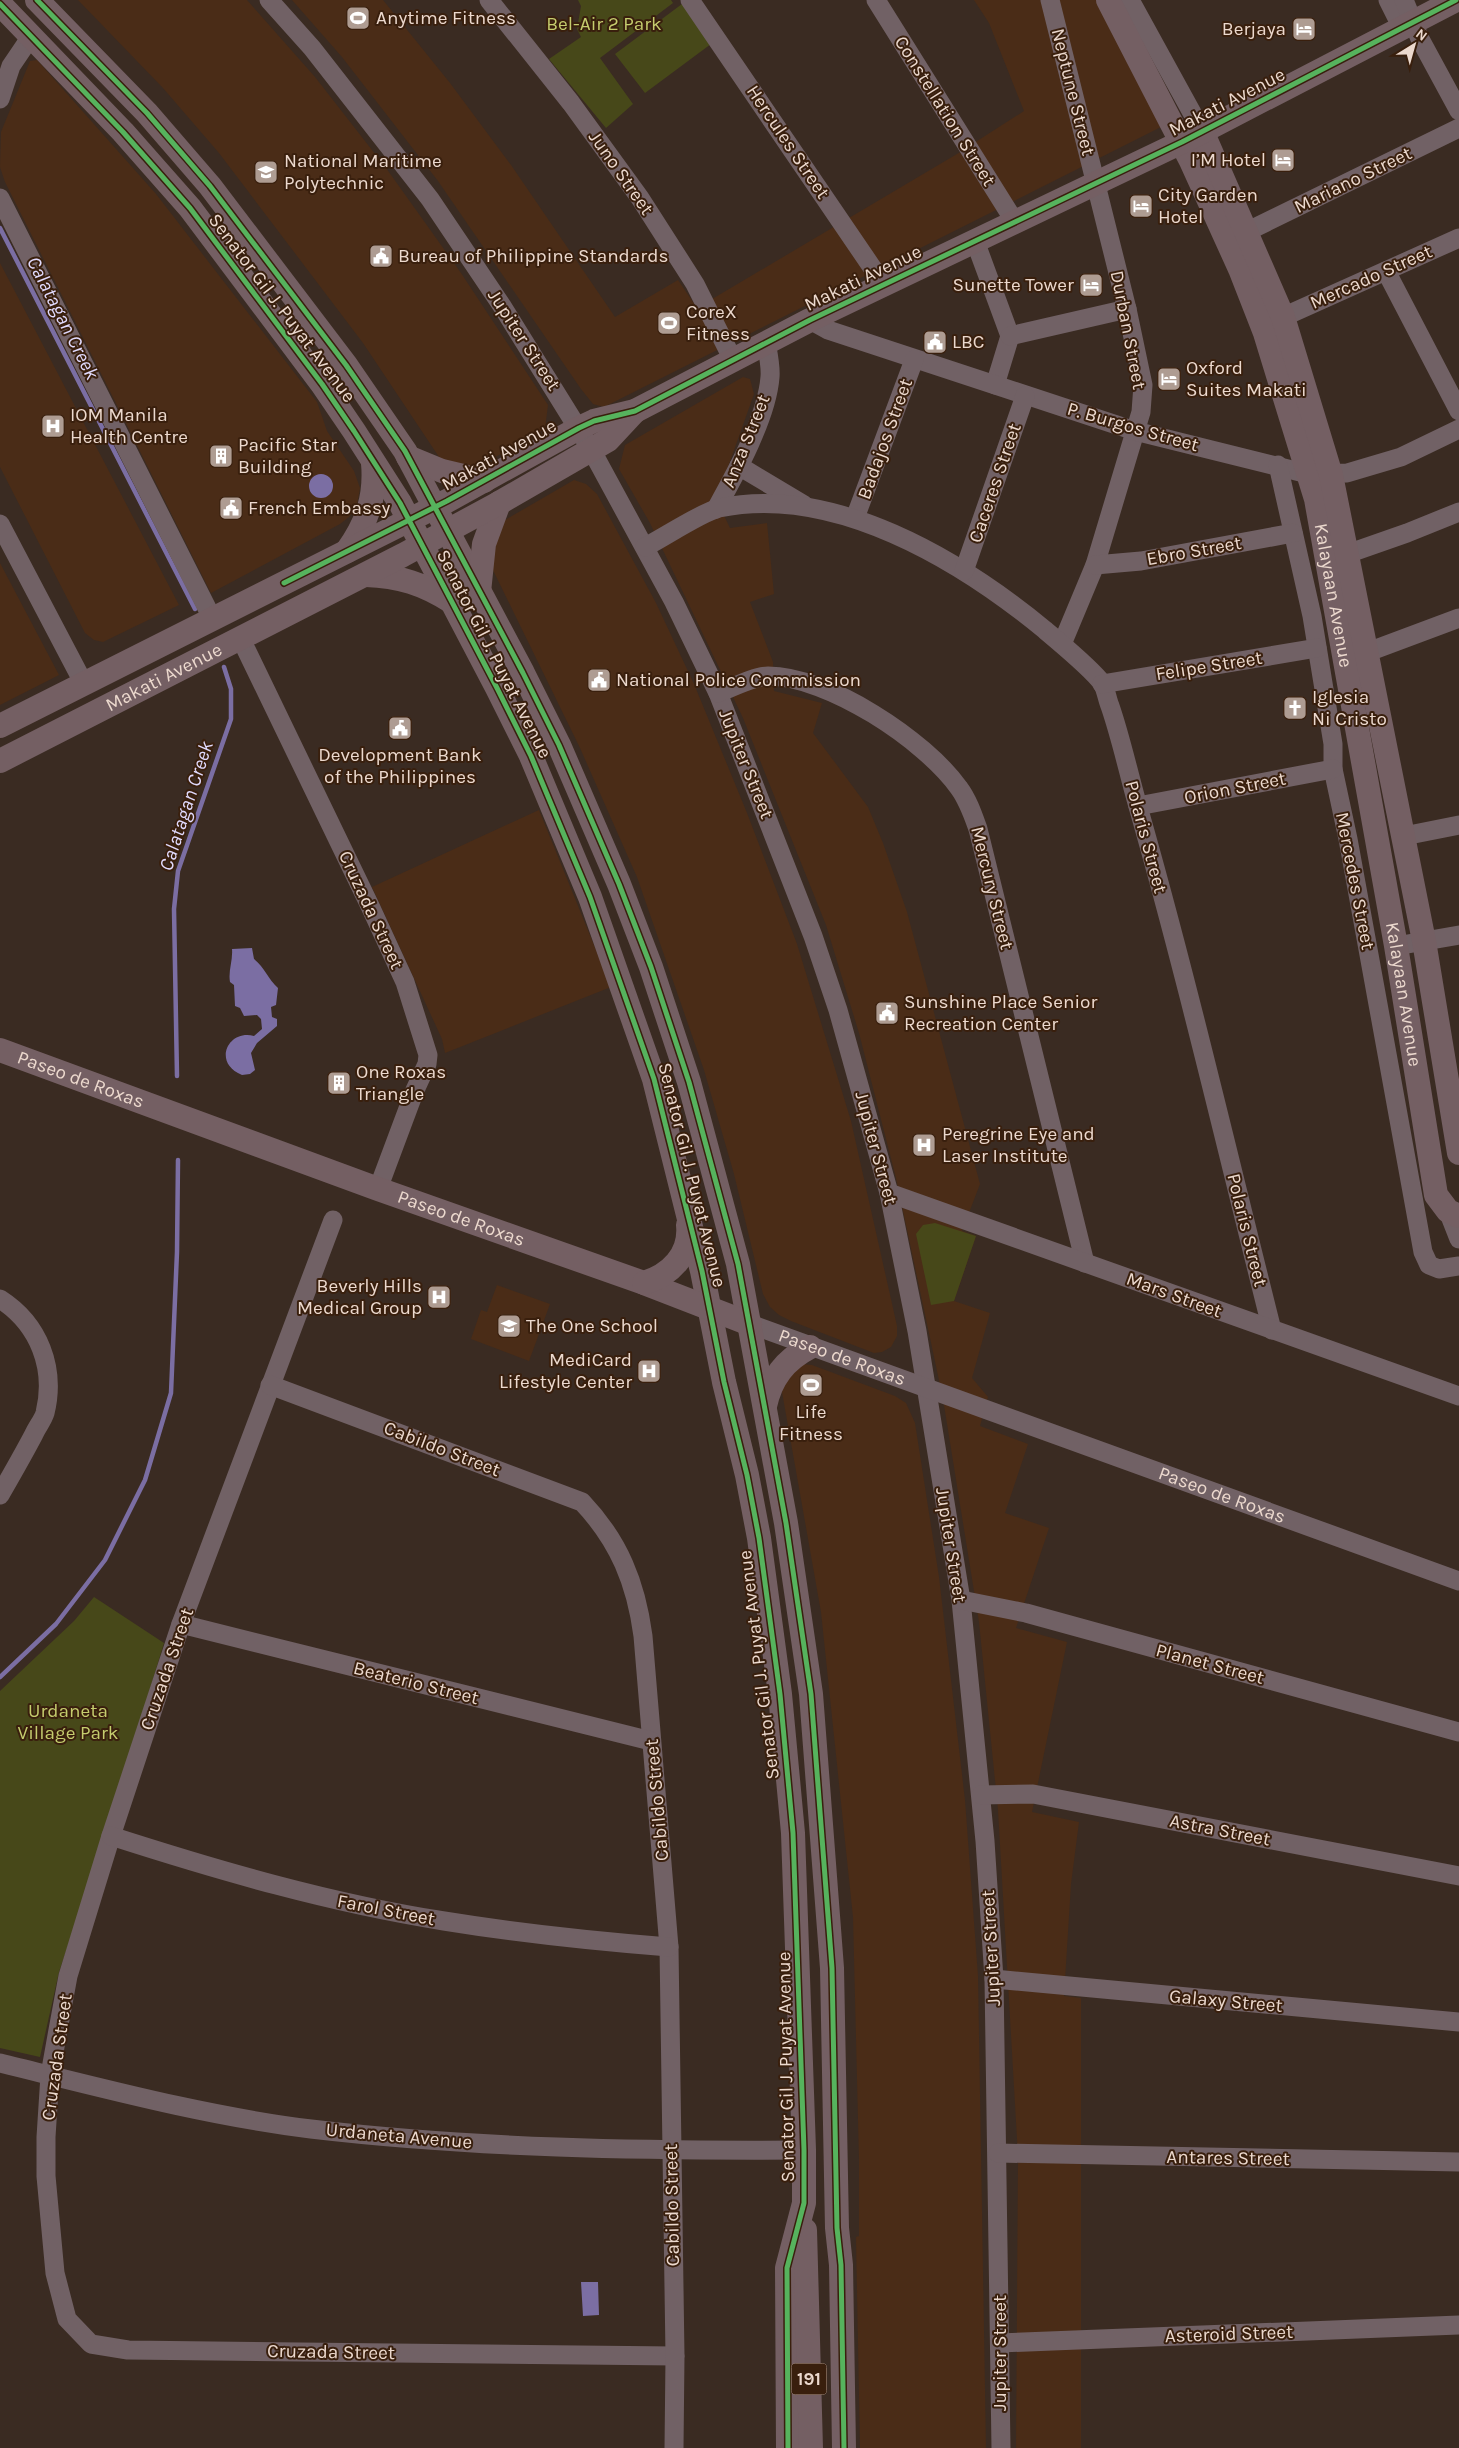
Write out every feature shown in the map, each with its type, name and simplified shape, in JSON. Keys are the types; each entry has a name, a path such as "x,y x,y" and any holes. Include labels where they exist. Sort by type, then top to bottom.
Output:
{"main road":[{"name":"Senator Gil J. Puyat Avenue","path":"37,0 147,113 210,186 346,365 408,457 446,532 523,673 559,745 619,884 651,967 706,1139 738,1264 786,1523 810,1694 832,1968 837,2228 841,2265 844,2448"},
{"name":"Kalayaan Avenue","path":"1108,0 1192,137 1246,232 1283,316 1331,474 1424,940 1451,1057 1459,1153"},
{"name":"Makati Avenue","path":"0,726 83,682 409,520 579,428 594,421 635,411 810,320 1192,137 1456,0"},
{"name":"Senator Gil J. Puyat Avenue","path":"0,4 32,35 123,132 190,208 322,384 409,520 531,756 590,897 654,1079 710,1310 724,1382 747,1475 759,1538 780,1694 793,1833 804,2150 804,2203 787,2268 788,2448"},
{"name":"Kalayaan Avenue","path":"1192,137 1265,333 1316,499 1396,946 1436,1194 1453,1214"},
{"name":"Makati Avenue","path":"0,761 208,656 499,504 592,451 608,440 635,411"},
{"path":"408,457 442,471 484,481"},
{"path":"347,551 361,532 370,510 374,494 373,463"},
{"path":"479,592 484,544 499,504"},
{"path":"364,575 390,576 414,581 434,590 452,602"},
{"name":"Paseo de Roxas","path":"0,1050 378,1190 644,1283 750,1324"},
{"path":"644,1283 657,1279 678,1262 686,1248 689,1232 687,1216"},
{"path":"765,1408 771,1384 778,1374 797,1354 810,1347"},
{"name":"191","path":"804,2203 834,2448"},
{"name":"191","path":"811,2448 818,2309 837,2228"}],"street":[{"name":"Jupiter Street","path":"269,0 371,121 430,199 502,306 579,428 645,547 718,693 828,978 889,1193 917,1332 961,1600 981,1795 994,1979 1001,2448"},
{"name":"Juno Street","path":"489,0 571,103 640,198 695,284 733,360"},
{"name":"Hercules Street","path":"690,0 884,285"},
{"name":"Constellation Street","path":"876,0 1015,222"},
{"name":"Neptune Street","path":"1050,0 1095,184"},
{"name":"Kalayaan Avenue","path":"1130,0 1192,137"},
{"path":"1388,0 1407,25 1459,111"},
{"path":"1404,0 1407,25"},
{"path":"0,99 11,66 32,35"},
{"name":"Mariano Street","path":"1246,232 1459,128"},
{"name":"Durban Street","path":"1062,644 1094,565 1141,412 1143,385 1127,309 1095,184"},
{"path":"0,198 198,625"},
{"name":"Mercado Street","path":"1283,316 1459,238"},
{"path":"974,241 1010,336 995,385"},
{"path":"1386,271 1459,412"},
{"path":"1010,336 1127,309"},
{"name":"P. Burgos Street","path":"810,320 828,330 914,360 1135,431 1308,474 1347,473 1401,457 1459,429"},
{"name":"Anza Street","path":"716,509 739,466 766,398 770,375 766,342"},
{"name":"Badajos Street","path":"855,518 914,360"},
{"name":"Caceres Street","path":"964,571 1025,396"},
{"name":"Mercedes Street","path":"1278,465 1317,648 1333,744 1333,769 1348,839 1423,1252 1429,1265 1439,1269 1459,1266"},
{"name":"Polaris Street","path":"739,466 807,507"},
{"name":"Polaris Street","path":"645,547 716,509 753,505 807,507 855,518 925,549 964,571 1022,611 1062,644 1102,684 1117,726 1272,1330"},
{"path":"1347,554 1459,512"},
{"path":"0,524 83,682"},
{"name":"Ebro Street","path":"1094,565 1141,561 1293,533"},
{"path":"1368,652 1459,619"},
{"name":"Cruzada Street","path":"241,639 374,913 405,982 428,1055 427,1064 414,1090 378,1190"},
{"name":"Felipe Street","path":"1102,684 1317,648"},
{"name":"Mercury Street","path":"718,693 767,676 806,683 836,694 900,732 935,760 959,788 970,806 978,829 1085,1263"},
{"name":"Orion Street","path":"1138,806 1333,769"},
{"path":"1404,836 1459,825"},
{"path":"1396,946 1459,935"},
{"name":"Mars Street","path":"889,1193 1459,1396"},
{"path":"1453,1214 1459,1238"},
{"name":"Cruzada Street","path":"334,1220 181,1624 111,1836 68,1976 50,2076 46,2137 46,2176 55,2273 67,2320 91,2344 128,2350 676,2356"},
{"path":"0,1299 23,1317 35,1331 44,1354 48,1383 44,1414 0,1495"},
{"name":"Paseo de Roxas","path":"750,1324 1459,1581"},
{"name":"Cabildo Street","path":"270,1385 582,1502 602,1523 629,1574 640,1615 668,1947 670,2149 676,2356 674,2448"},
{"name":"Planet Street","path":"961,1600 1026,1613 1459,1732"},
{"name":"Beaterio Street","path":"181,1624 651,1741"},
{"name":"Astra Street","path":"981,1795 1033,1794 1459,1876"},
{"name":"Farol Street","path":"111,1836 220,1871 330,1899 442,1921 555,1937 668,1947"},
{"name":"Galaxy Street","path":"994,1979 1459,2022"},
{"name":"Urdaneta Avenue","path":"0,2063 189,2108 311,2129 510,2145 804,2150"},
{"name":"Antares Street","path":"998,2153 1459,2162"},
{"name":"Asteroid Street","path":"1000,2343 1459,2325"}],"shaded area":[{"path":"78,0 247,0 315,77 386,168 461,273 548,405 545,429 474,469 449,465 439,457 363,343 219,153 163,88"},
{"path":"292,0 383,0 450,83 511,165 615,317 678,280 697,308 957,154 1024,111 989,23 974,0 1100,0 1163,126 604,407 593,404 581,389 438,181 342,57"},
{"path":"37,60 156,194 317,402 327,431 354,471 360,488 357,505 349,517 340,524 211,593 5,182 0,167 1,132 30,61"},
{"path":"0,263 179,605 103,642 94,640 85,633 0,467"},
{"path":"743,377 750,379 754,394 723,481 714,495 730,528 767,523 774,594 750,602 773,662 774,691 822,703 813,733 868,807 883,843 907,912 980,1184 962,1231 976,1236 954,1301 990,1313 972,1378 988,1397 980,1426 1028,1444 1005,1513 1049,1528 1016,1628 1067,1642 1032,1812 1079,1822 1071,1884 1064,1996 1081,1998 1081,2448 1016,2448 1018,2156 998,1810 979,1622 943,1399 896,1178 859,1033 826,925 743,718 650,523 619,469 625,445"},
{"path":"321,474 329,478 333,486 329,494 321,498 313,494 309,486 313,478"},
{"path":"574,480 586,484 597,494 656,603 694,684 747,813 797,944 851,1121 897,1326 897,1336 891,1347 882,1352 874,1353 791,1321 779,1315 770,1307 763,1294 734,1174 704,1070 637,877 580,748 490,564 492,546 505,520"},
{"path":"0,563 59,675 0,705"},
{"path":"539,810 611,987 445,1053 442,1039 372,887"},
{"path":"252,948 254,959 278,988 276,1005 271,1007 272,1017 277,1019 277,1026 257,1043 251,1053 255,1070 250,1074 242,1075 233,1070 228,1063 226,1056 227,1048 237,1037 245,1035 254,1036 262,1029 261,1019 257,1015 244,1016 240,1008 235,1006 234,985 230,982 230,974 232,949"},
{"name":"The One School","path":"497,1285 550,1304 529,1361 471,1339 481,1310 487,1312"},
{"path":"802,1364 812,1365 895,1396 906,1403 915,1423 939,1577 965,1800 978,1976 986,2448 860,2448 856,2237 859,2236 859,2159 853,1917 821,1612 782,1392 783,1383"},
{"path":"581,2282 598,2282 599,2315 583,2316"}],"green space":[{"name":"Bel-Air 2 Park","path":"578,0 671,0 673,3 600,58 633,104 606,128 549,59 581,37 577,29 581,6"},
{"path":"682,4 711,44 645,93 615,54"},
{"path":"935,1223 976,1236 954,1301 931,1305 916,1234 923,1225"},
{"name":"Urdaneta Village Park","path":"94,1597 164,1643 107,1829 59,1972 40,2057 0,2048 0,1691 74,1621"}],"waterway":[{"name":"Calatagan Creek","path":"0,228 195,609"},
{"name":"Calatagan Creek","path":"177,1076 174,909 178,871 231,719 231,689 224,667"},
{"path":"0,1677 56,1624 105,1560 145,1480 171,1393 177,1252 178,1160"}],"cycle path":[{"path":"37,0 147,113 210,186 346,365 405,451 523,673 559,745 619,884 651,967 689,1082 738,1264 786,1523 811,1694 832,1968 837,2228 841,2265 844,2448"},
{"path":"284,583 447,501 579,428 594,421 635,411 810,320 1182,142 1456,0"},
{"path":"0,4 123,132 190,208 322,384 400,503 531,756 590,897 654,1079 702,1271 724,1382 747,1475 759,1538 780,1694 793,1833 804,2150 804,2203 787,2268 788,2448"}],"place":[{"name":"Anytime Fitness","path":"358,18"},
{"name":"Berjaya","path":"1304,29"},
{"name":"I’M Hotel","path":"1283,160"},
{"name":"National Maritime Polytechnic","path":"266,172"},
{"name":"City Garden Hotel","path":"1141,206"},
{"name":"Bureau of Philippine Standards","path":"381,256"},
{"name":"Sunette Tower","path":"1091,285"},
{"name":"CoreX Fitness","path":"669,323"},
{"name":"LBC","path":"935,342"},
{"name":"Oxford Suites Makati","path":"1169,379"},
{"name":"IOM Manila Health Centre","path":"53,426"},
{"name":"Pacific Star Building","path":"221,456"},
{"name":"French Embassy","path":"231,508"},
{"name":"National Police Commission","path":"599,680"},
{"name":"Iglesia Ni Cristo","path":"1295,708"},
{"name":"Development Bank of the Philippines","path":"400,728"},
{"name":"Sunshine Place Senior Recreation Center","path":"887,1013"},
{"name":"One Roxas Triangle","path":"339,1083"},
{"name":"Peregrine Eye and Laser Institute","path":"924,1145"},
{"name":"Beverly Hills Medical Group","path":"439,1297"},
{"name":"The One School","path":"509,1326"},
{"name":"MediCard Lifestyle Center","path":"649,1371"},
{"name":"Life Fitness","path":"811,1385"}]}
